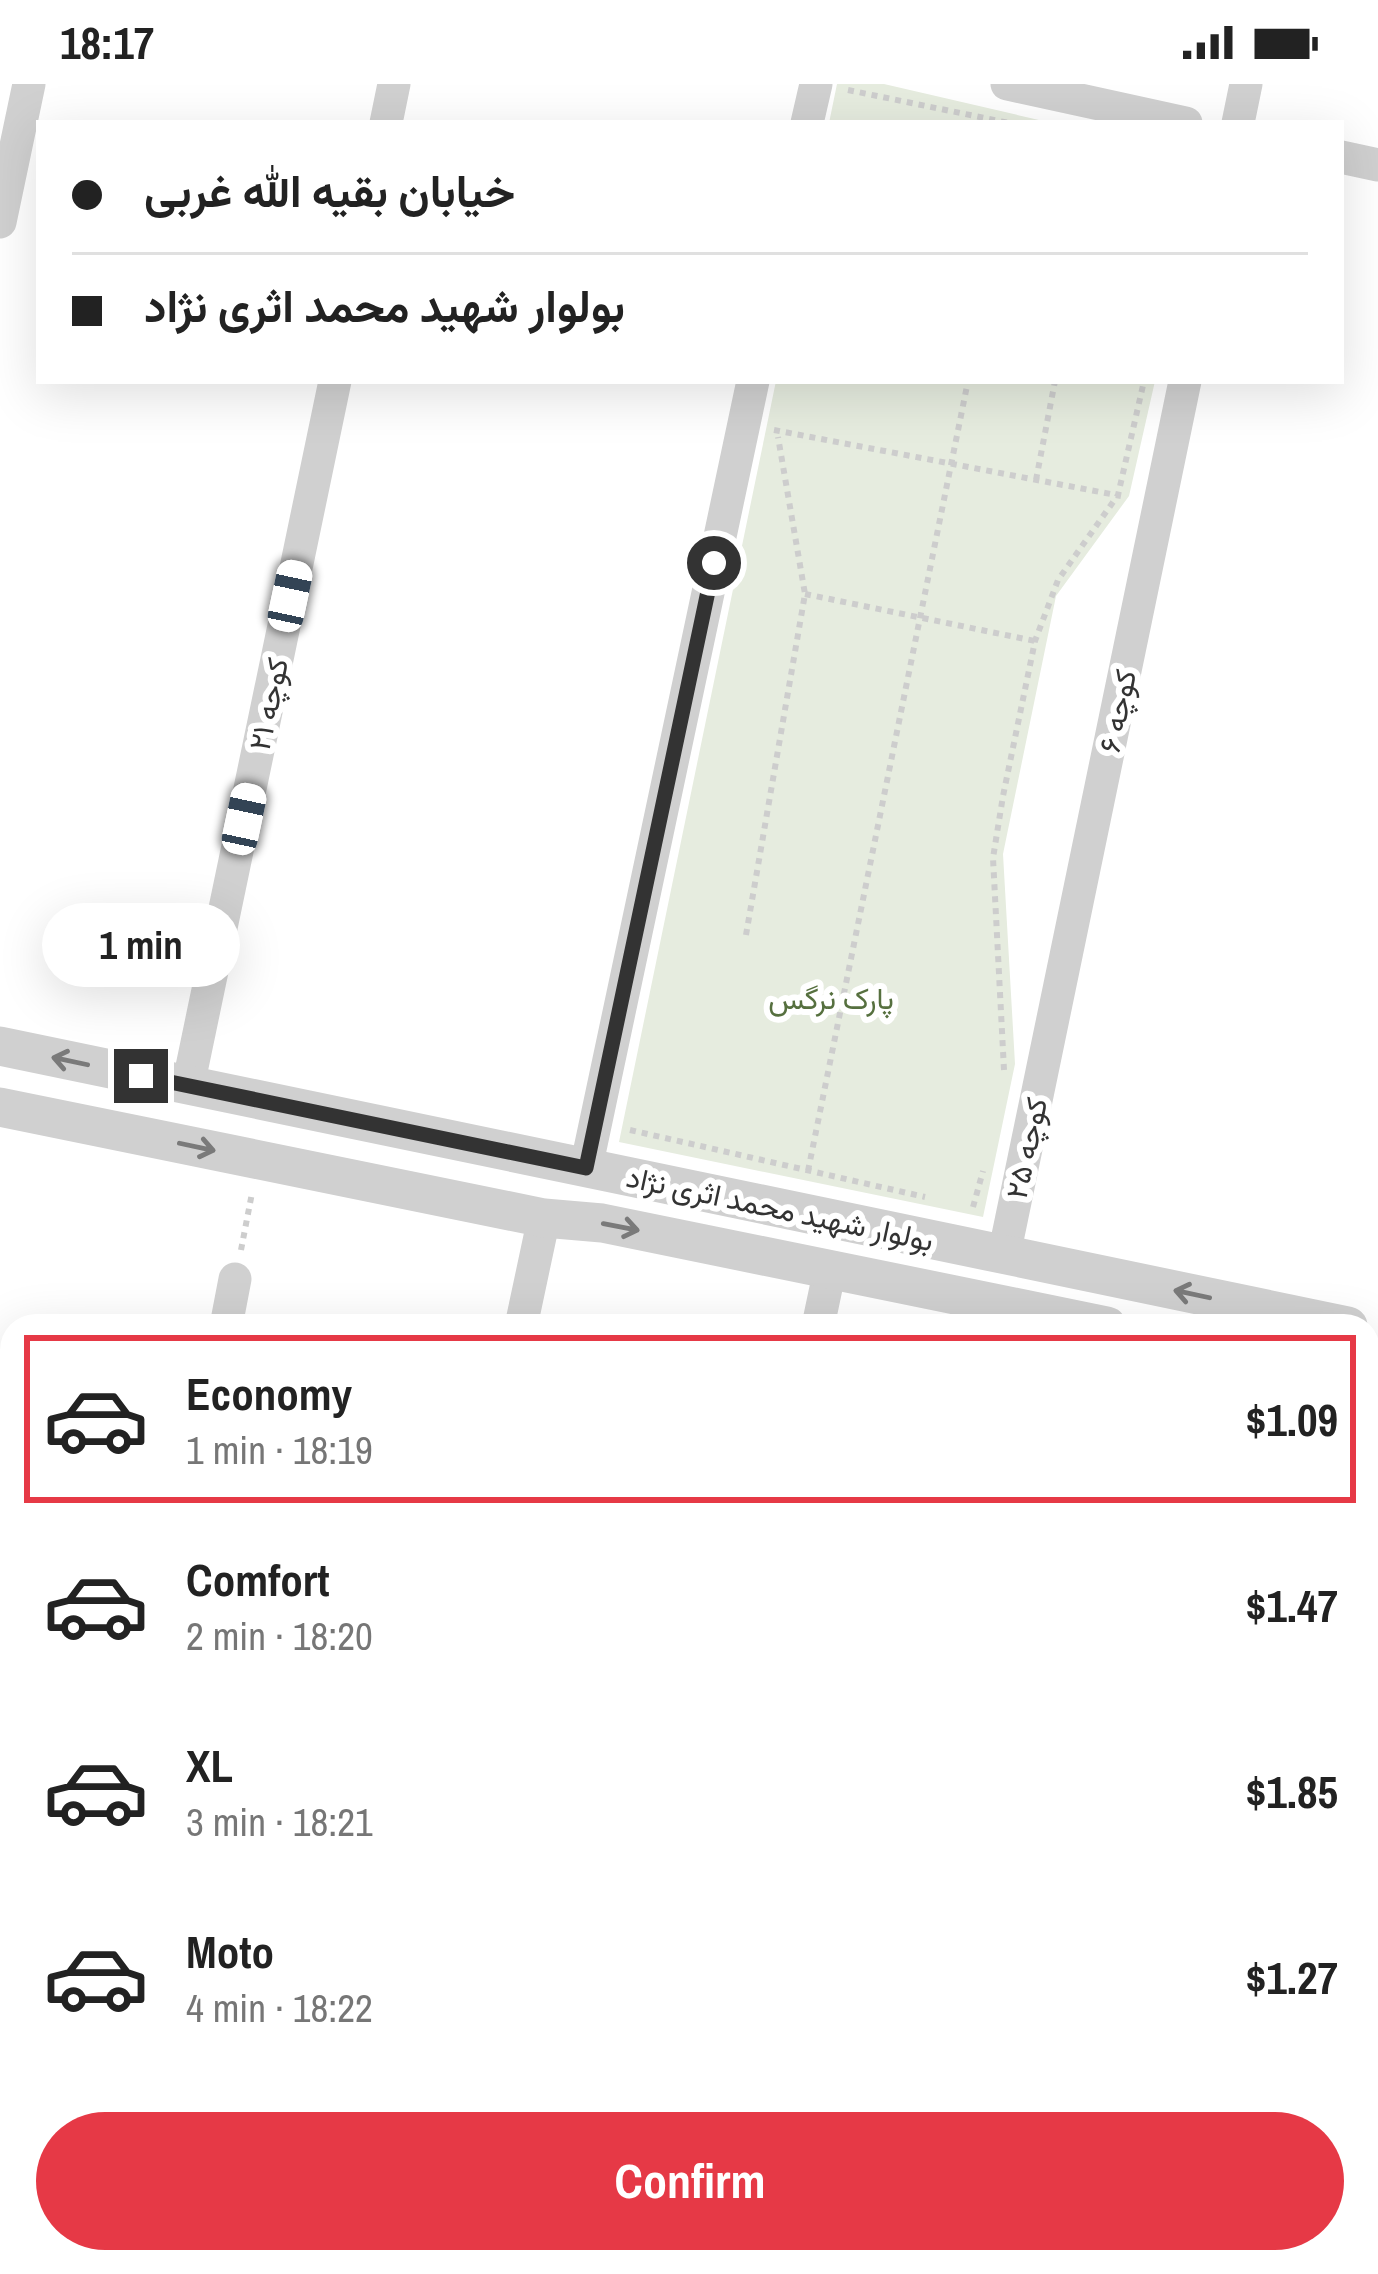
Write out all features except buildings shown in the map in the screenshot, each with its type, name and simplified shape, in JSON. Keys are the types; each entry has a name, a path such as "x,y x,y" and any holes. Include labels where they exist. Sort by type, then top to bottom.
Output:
{"street":[{"path":"0,222 29,84"},
{"path":"387,120 394,84"},
{"path":"809,120 816,84"},
{"path":"1006,84 1172,120"},
{"path":"1239,120 1246,84"},
{"path":"1344,158 1378,165"},
{"name":"کوچه ۲۱","path":"188,1086 333,384"},
{"path":"586,1168 760,427 753,384"},
{"name":"کوچه ۶","path":"1048,1040 1184,384"},
{"name":"کوچه ۲۵","path":"1004,1255 1048,1040"},
{"name":"بولوار شهید محمد اثری نژاد","path":"0,1046 1290,1314"},
{"name":"بولوار شهید محمد اثری نژاد","path":"0,1107 544,1219 602,1222 1049,1314"},
{"path":"524,1314 544,1219"},
{"path":"821,1314 830,1269"},
{"path":"228,1314 235,1279"}],"path":[{"path":"843,106 847,90 994,120"},
{"path":"800,1212 967,384"},
{"path":"1036,480 1054,384"},
{"path":"1001,1085 1005,1064 993,858 1035,641 1058,580 1118,496 1143,384"},
{"path":"760,427 780,414"},
{"path":"760,427 1160,503"},
{"path":"746,935 805,594 760,427"},
{"path":"805,594 1035,641"},
{"path":"629,1130 933,1198"},
{"path":"235,1279 258,1160"},
{"path":"954,1203 975,1208 984,1167"}],"green space":[{"path":"837,84 884,84 1039,120 830,120"},
{"name":"پارک نرگس","path":"775,384 1154,384 1129,496 1056,596 1003,854 1015,1064 983,1217 619,1142"}],"route":[{"path":"141,1076 586,1168 714,563"}]}
